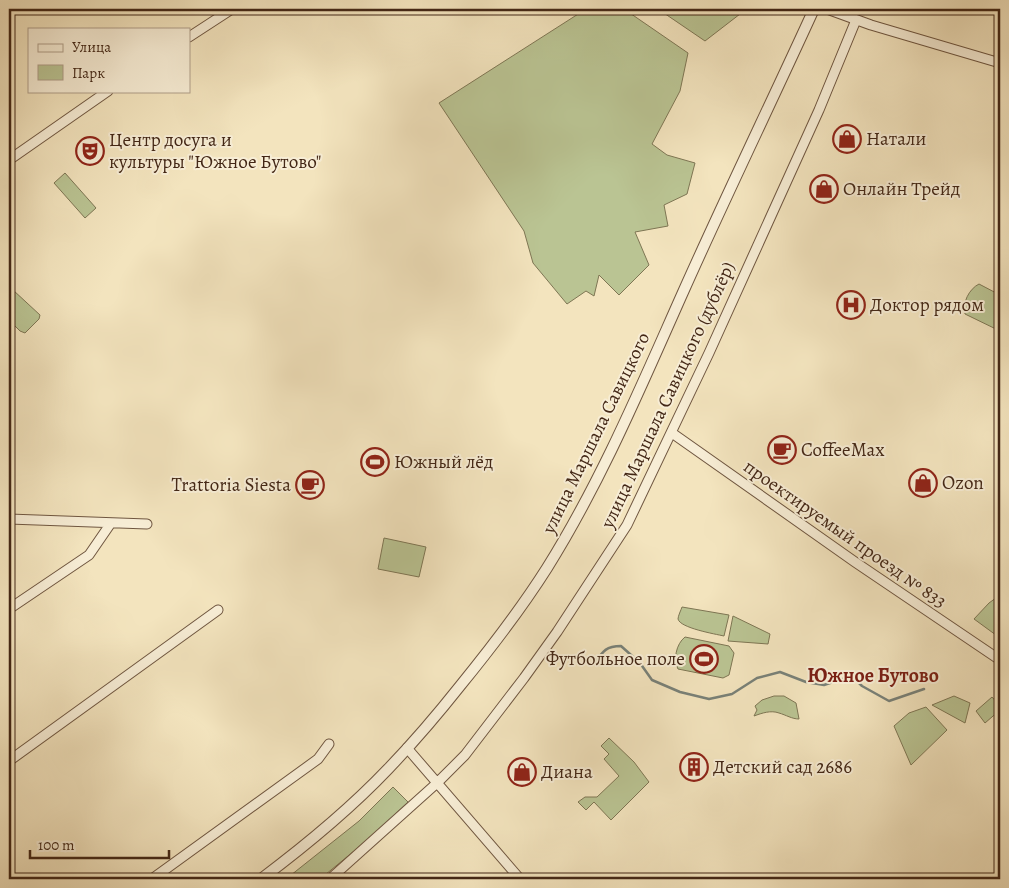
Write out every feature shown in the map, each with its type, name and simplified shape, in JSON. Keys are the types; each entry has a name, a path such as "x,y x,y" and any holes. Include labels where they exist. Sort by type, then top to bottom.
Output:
{"street":[{"path":"190,36 232,9"},
{"name":"улица Маршала Савицкого","path":"261,879 300,850 386,771 408,748 479,663 546,569 570,530 618,436 694,266 814,9"},
{"path":"827,9 841,12 856,20 1000,63"},
{"name":"улица Маршала Савицкого (дублёр)","path":"330,879 437,783 465,755 563,624 627,525 672,433 819,110 856,20"},
{"path":"9,160 107,92"},
{"name":"проектируемый проезд № 833","path":"672,433 855,562 1000,660"},
{"path":"9,519 147,524"},
{"path":"9,609 89,555 111,523"},
{"path":"9,761 218,610"},
{"path":"152,879 318,759 329,744"},
{"path":"408,748 520,879"}],"green space":[{"path":"586,9 624,9 688,53 680,91 652,144 667,155 695,163 687,194 664,205 668,226 635,232 649,265 619,295 599,275 594,296 586,291 567,304 533,263 524,231 439,103"},
{"path":"658,9 745,9 705,41"},
{"path":"65,173 96,208 85,218 54,183"},
{"path":"979,284 1000,295 1000,331 965,314 967,297 972,289"},
{"path":"9,289 13,290 40,315 39,319 25,333 20,331 9,320"},
{"path":"384,538 426,547 419,577 378,569"},
{"path":"1000,595 1000,638 974,619 989,603"},
{"path":"682,607 729,615 724,636 698,630 680,622 678,618"},
{"path":"733,616 770,634 768,644 728,641"},
{"name":"Футбольное поле","path":"685,637 729,646 734,653 729,675 723,678 678,669 676,665 676,652 679,644"},
{"path":"774,696 784,696 796,703 799,719 773,712 754,716 757,710 755,706 762,700"},
{"path":"954,696 970,703 965,723 932,705"},
{"path":"992,697 1000,706 1000,710 985,723 976,711"},
{"path":"926,707 947,730 911,765 894,726 909,713"},
{"path":"609,738 634,762 649,782 611,820 594,802 586,810 578,802 585,797 597,797 619,776 604,759 609,754 601,746"},
{"path":"393,787 408,802 370,838 320,879 286,879 359,821"}],"waterway":[{"path":"594,664 605,650 621,646 640,663 652,680 680,692 709,699 732,694 757,678 780,672 806,682 824,685 842,679 855,679 862,686 889,701 924,689"}],"place":[{"name":"Натали","path":"847,139"},
{"name":"Центр досуга и культуры \"Южное Бутово\"","path":"90,151"},
{"name":"Онлайн Трейд","path":"824,189"},
{"name":"Доктор рядом","path":"851,305"},
{"name":"CoffeeMax","path":"782,450"},
{"name":"Южный лёд","path":"375,462"},
{"name":"Ozon","path":"923,483"},
{"name":"Trattoria Siesta","path":"310,485"},
{"name":"Футбольное поле","path":"704,659"},
{"name":"Детский сад 2686","path":"694,767"},
{"name":"Диана","path":"522,772"}],"district":[{"name":"Южное Бутово","path":"873,675"}]}
